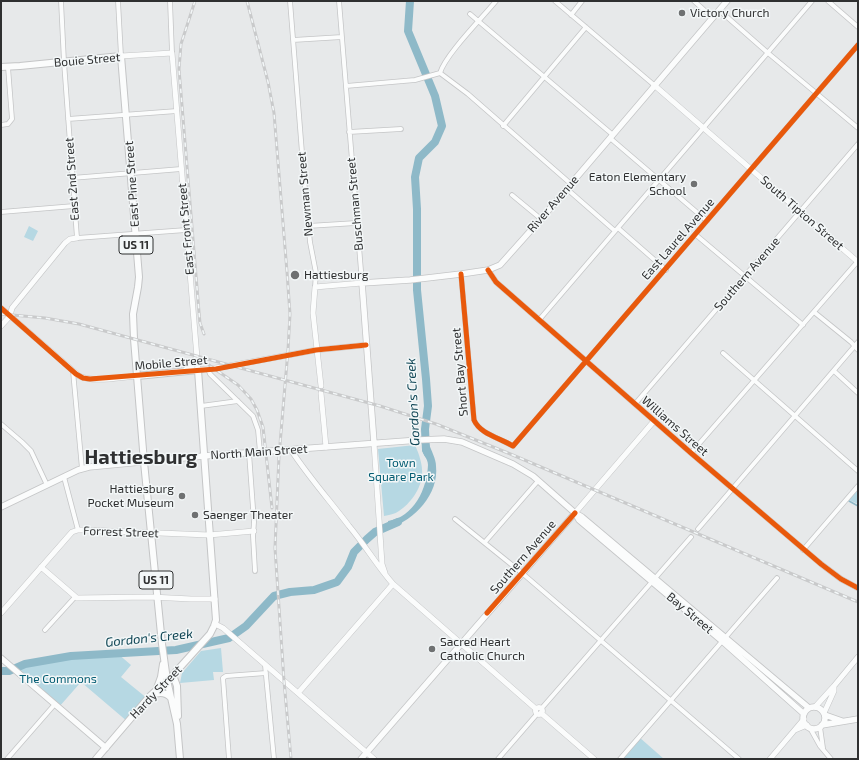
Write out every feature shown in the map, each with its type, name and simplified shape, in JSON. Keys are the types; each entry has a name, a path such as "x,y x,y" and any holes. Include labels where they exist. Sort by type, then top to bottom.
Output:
{"main road":[{"name":"River Avenue","path":"362,283 410,280 496,268 567,189 727,1"},
{"name":"Bouie Street","path":"1,67 121,56"},
{"name":"East Pine Street","path":"121,56 139,282 133,325 144,462"},
{"name":"Buschman Street","path":"362,283 374,443"},
{"path":"185,371 195,363 197,358"},
{"name":"Mobile Street","path":"137,376 198,370"},
{"name":"East Front Street","path":"198,370 209,535 215,599 215,624"},
{"name":"North Main Street","path":"1,507 82,469 204,456 430,439"},
{"name":"Bay Street","path":"430,439 451,439 468,443 517,466 538,481 575,513 579,520 654,579 724,639 812,708"},
{"name":"US 11","path":"144,462 162,644 167,680 177,724 180,759"},
{"name":"Southern Avenue","path":"361,759 575,513"},
{"name":"Hardy Street","path":"96,759 149,697 180,667 210,634 215,624"},
{"name":"Bay Street","path":"724,639 804,717"},
{"path":"1,658 106,748"},
{"path":"164,660 172,668 180,667"},
{"path":"155,691 161,677 164,660"},
{"name":"US 11","path":"173,674 179,711 177,724"},
{"path":"149,697 157,693 164,693 172,700"},
{"path":"842,721 825,714 820,708 812,708 804,717 808,726 816,728 842,721 858,719"},
{"path":"821,726 825,720 825,714"}],"street":[{"name":"East 2nd Street","path":"1,326 10,316 12,308 65,243 70,239 77,238 61,1"},
{"name":"East Pine Street","path":"118,1 121,56"},
{"name":"East Front Street","path":"170,1 172,53 198,370"},
{"name":"Newman Street","path":"290,1 308,226 316,273 316,287 313,306 316,350 321,386"},
{"name":"Buschman Street","path":"339,1 362,283"},
{"path":"346,86 415,80 438,74 454,51 496,1"},
{"path":"555,1 654,86"},
{"path":"571,15 582,1"},
{"path":"694,1 713,18"},
{"path":"539,320 812,1"},
{"path":"828,1 858,27"},
{"path":"719,10 858,128"},
{"path":"470,14 707,222"},
{"path":"503,126 586,28"},
{"path":"293,40 342,37"},
{"name":"East Laurel Avenue","path":"513,446 858,45"},
{"name":"Bouie Street","path":"121,56 172,53"},
{"path":"1,125 10,123 12,119 8,67"},
{"path":"438,74 468,94 571,184"},
{"name":"South Tipton Street","path":"654,86 858,261"},
{"path":"68,119 177,111"},
{"path":"350,132 401,129"},
{"name":"Southern Avenue","path":"635,404 858,144"},
{"path":"72,178 181,169"},
{"path":"567,189 666,270"},
{"path":"512,195 541,219"},
{"path":"1,212 74,206"},
{"path":"308,226 356,223"},
{"path":"77,238 186,230"},
{"path":"696,235 803,325"},
{"path":"691,453 858,261"},
{"name":"Williams Street","path":"488,270 496,282 803,550 828,570 858,588"},
{"name":"Short Bay Street","path":"461,274 474,420 477,426 482,430 513,446"},
{"name":"River Avenue","path":"316,287 362,283"},
{"name":"Mobile Street","path":"1,308 83,378 90,379 137,376"},
{"path":"814,312 858,350"},
{"path":"698,529 858,342"},
{"name":"Mobile Street","path":"198,370 316,350 366,345"},
{"path":"723,354 755,380 858,471"},
{"path":"208,369 210,374 252,415 258,430 260,452"},
{"path":"73,371 82,469"},
{"path":"834,371 858,393"},
{"path":"321,393 326,447"},
{"path":"201,406 238,402"},
{"name":"Southern Avenue","path":"575,513 654,421"},
{"path":"1,424 31,451 47,485"},
{"name":"Buschman Street","path":"374,443 381,554 385,574"},
{"path":"291,450 368,549 380,570 393,584 594,759"},
{"path":"249,453 256,571"},
{"path":"64,477 78,530"},
{"path":"485,542 538,481"},
{"path":"803,550 858,486"},
{"path":"455,519 522,573 739,759"},
{"name":"Forrest Street","path":"1,614 72,532 78,530 209,535 254,531"},
{"path":"498,759 691,537"},
{"path":"368,549 376,554 381,554"},
{"path":"41,567 75,597 80,598 215,599"},
{"path":"620,759 777,578"},
{"path":"298,693 393,584"},
{"path":"45,630 75,597"},
{"path":"215,624 223,628 374,759"},
{"path":"812,708 834,686 858,657"},
{"path":"266,666 274,759"},
{"path":"229,759 222,678 226,676 266,673"},
{"path":"825,714 834,691 834,686"},
{"path":"7,759 55,704"},
{"path":"770,759 804,717"},
{"path":"795,730 808,726 820,746 831,759"},
{"path":"821,726 823,748"}],"green space":[{"path":"29,226 38,231 33,241 24,237"},
{"name":"Town Square Park","path":"415,445 422,467 420,486 411,500 403,508 396,513 384,516 378,449"},
{"path":"858,489 858,504 849,500"},
{"path":"221,648 223,672 213,672 214,680 180,683 182,673 201,651"},
{"name":"The Commons","path":"117,653 131,665 121,677 148,699 128,722 81,682 59,707 14,669 39,661"},
{"path":"639,737 664,759 620,759"}],"shaded area":[{"path":"429,444 436,463 434,486 429,496 416,512 408,519 389,528 388,521 405,514 412,508 422,492 428,465 422,445"}],"waterway":[{"name":"Gordon's Creek","path":"410,1 408,31 435,96 442,126 435,142 419,158 415,177 417,209 417,290 428,406 425,429 426,450 428,454"},
{"path":"849,501 858,506"},
{"name":"Gordon's Creek","path":"1,671 9,671 25,664 71,656 176,650 229,638 246,626 274,596 290,592 314,590 337,582 348,567 354,552 367,539 375,532 398,522"}],"railway":[{"path":"195,1 181,44 179,69 200,323 204,334"},
{"path":"247,1 268,82 274,113 290,314 279,456 275,548 291,759"},
{"path":"1,314 45,318 79,324 380,406 436,424 508,453 858,602"},
{"path":"203,361 238,385 251,399 257,410 263,427 272,508"}],"cycle path":[{"path":"461,274 474,420 481,429 513,446 858,45"},
{"path":"488,270 496,282 691,453 821,564 841,579 858,588"},
{"path":"1,308 76,374 83,378 90,379 216,369 316,350 366,345"},
{"path":"487,613 575,513"}],"place":[{"name":"Victory Church","path":"682,13"},
{"name":"Eaton Elementary School","path":"694,184"},
{"name":"Hattiesburg","path":"295,275"},
{"name":"Hattiesburg Pocket Museum","path":"182,496"},
{"name":"Saenger Theater","path":"195,515"},
{"name":"Sacred Heart Catholic Church","path":"432,649"}],"district":[{"name":"Hattiesburg","path":"141,457"}]}
